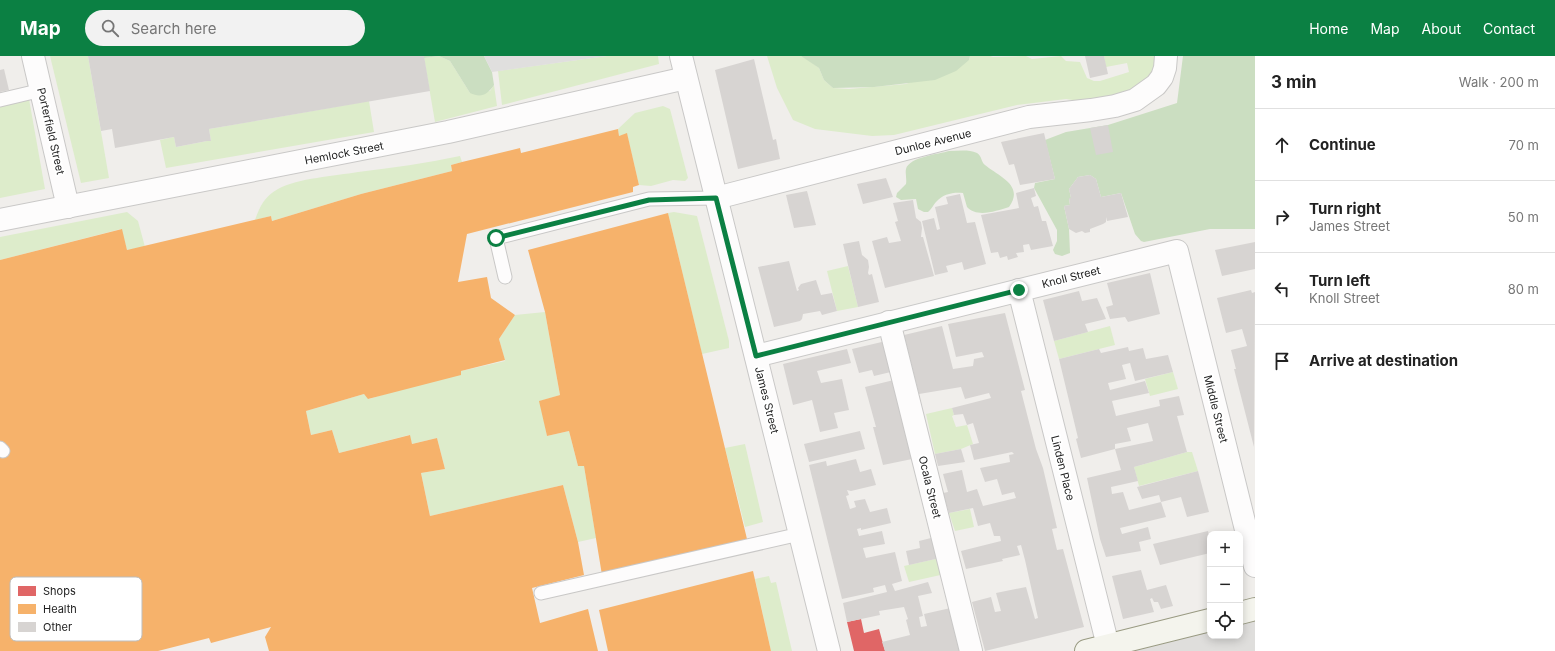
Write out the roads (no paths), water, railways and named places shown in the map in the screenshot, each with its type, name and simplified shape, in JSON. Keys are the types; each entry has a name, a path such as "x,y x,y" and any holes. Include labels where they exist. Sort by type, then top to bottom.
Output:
{"main road":[{"path":"1243,612 1255,609"},
{"path":"1086,651 1207,621"}],"street":[{"name":"Porterfield Street","path":"33,56 68,207"},
{"name":"James Street","path":"681,56 829,651"},
{"name":"Dunloe Avenue","path":"716,198 1029,118 1116,106 1135,100 1156,85 1162,77 1165,68 1166,56"},
{"name":"Hemlock Street","path":"0,220 448,132 686,78"},
{"name":"Knoll Street","path":"756,356 1177,251"},
{"name":"Middle Street","path":"1177,251 1255,566"},
{"name":"Linden Place","path":"1019,290 1108,646"},
{"name":"Ocala Street","path":"889,322 971,651"}],"lane":[{"path":"0,100 42,90"},
{"path":"505,277 496,238 649,200 716,198"},
{"path":"541,593 800,534"}]}
